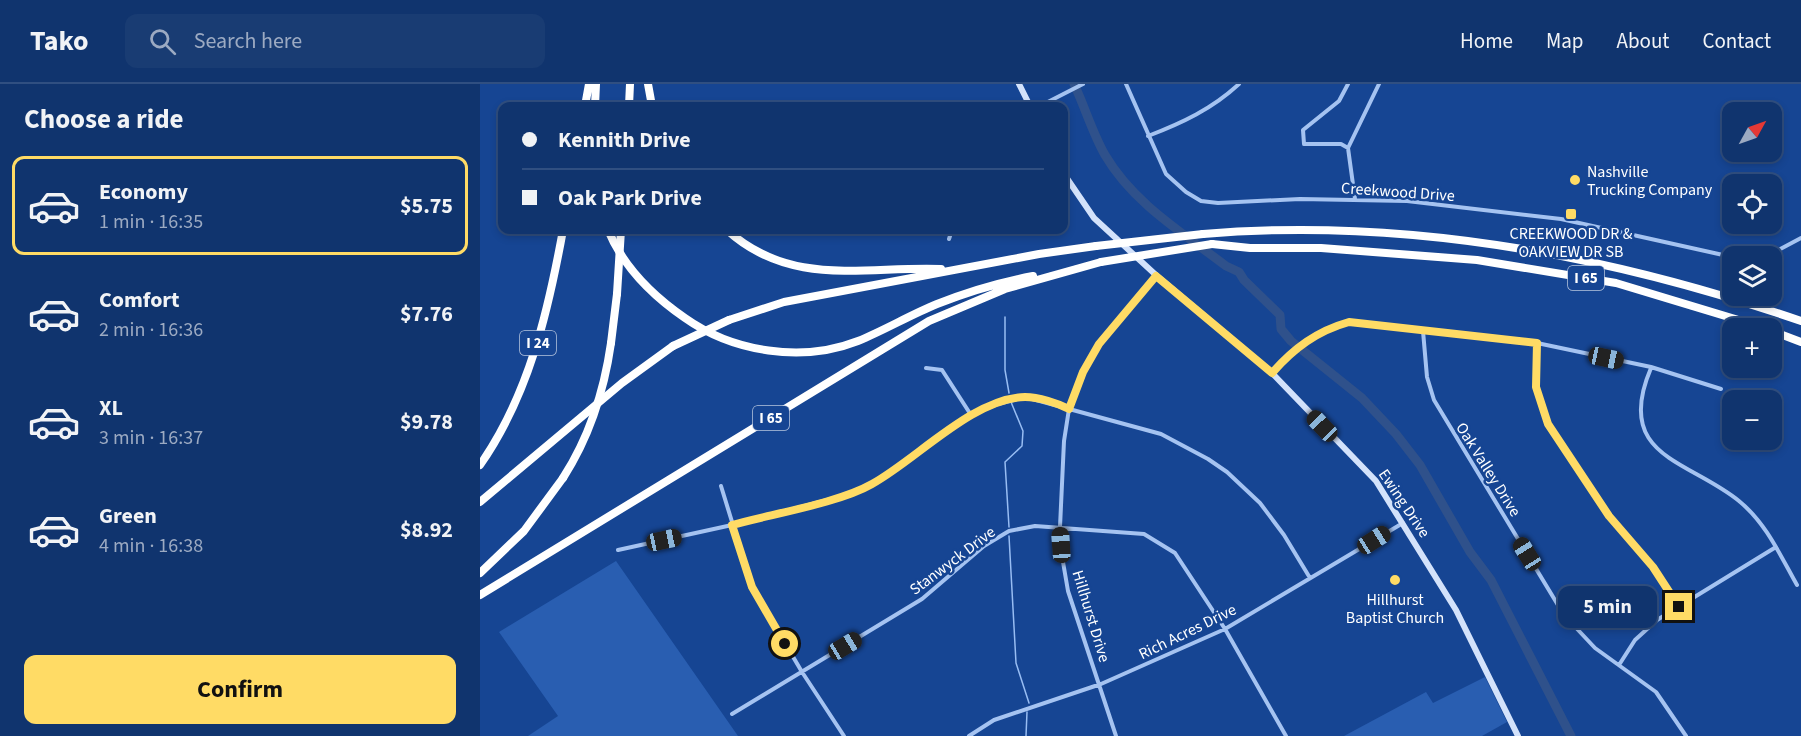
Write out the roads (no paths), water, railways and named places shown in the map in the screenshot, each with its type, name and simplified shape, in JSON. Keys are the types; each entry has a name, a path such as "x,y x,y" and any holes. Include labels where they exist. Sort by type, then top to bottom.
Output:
{"highway":[{"path":"586,102 589,84"},
{"path":"595,102 596,84"},
{"path":"629,102 630,84"},
{"path":"648,84 651,102"},
{"name":"I 65","path":"480,502 622,383 673,346 729,320 784,302 1096,246 1243,231 1326,231 1463,239 1590,260 1685,283 1801,321"},
{"name":"I 24","path":"480,465 491,449 533,359 550,303 562,234"},
{"path":"611,234 627,264 674,310 699,328 725,340 775,351 810,351 845,345 954,297 1018,279 1074,269"},
{"path":"480,573 524,531 563,478 579,450 605,386 617,294 621,234"},
{"path":"733,234 764,255 791,266 856,273 908,268 955,270"},
{"name":"I 65","path":"480,595 929,321 1005,288 1101,262 1212,244 1250,248 1343,249 1477,260 1616,283 1732,318"},
{"path":"1782,335 1801,342"}],"main road":[{"path":"1019,84 1028,102"},
{"name":"Ewing Drive","path":"1068,180 1094,218 1156,276 1272,373 1376,481 1456,610 1518,736"}],"street":[{"path":"1048,102 1083,84"},
{"name":"Creekwood Drive","path":"1126,84 1166,174 1186,192 1201,201 1218,203 1356,199 1407,201 1561,219 1722,255"},
{"path":"1148,136 1196,116 1218,102 1239,84"},
{"path":"1348,84 1339,101 1303,129 1304,144 1341,144 1348,148"},
{"path":"1356,199 1348,148 1379,84"},
{"path":"950,239 951,234"},
{"path":"1782,248 1801,238"},
{"name":"Hillhurst Drive","path":"1116,736 1101,684 1068,591 1060,527 1064,441 1069,409 1083,372 1099,344 1156,276"},
{"path":"1272,373 1295,348 1328,328 1349,322 1537,343 1651,367 1721,389"},
{"name":"Oak Valley Drive","path":"1423,332 1426,377 1444,420 1564,615 1580,634 1656,692 1686,736"},
{"path":"1537,343 1536,387 1548,424 1609,516 1648,560 1679,607"},
{"path":"1651,367 1644,385 1641,408 1649,437 1659,453 1738,500 1761,522 1797,585"},
{"path":"926,368 942,370 971,415"},
{"path":"618,550 732,525 846,495 871,485 971,415 998,404 1025,397 1161,434 1179,442 1227,472 1260,503 1284,535 1310,578"},
{"path":"721,486 752,587 802,672 844,736"},
{"name":"Rich Acres Drive","path":"969,736 994,720 1101,684 1225,629 1403,522"},
{"name":"Stanwyck Drive","path":"732,714 922,599 984,546 1010,531 1035,526 1144,534 1175,553 1225,629 1286,736"},
{"path":"1619,665 1635,640 1657,620 1776,547"}],"waterway":[{"path":"1074,84 1105,155 1130,188 1144,203 1176,229 1226,266 1239,272 1244,280 1280,315 1281,329 1291,341 1362,398 1396,434 1420,465 1470,552 1491,580 1571,736"},
{"path":"1005,317 1005,370 1009,393"},
{"path":"1009,527 1005,462 1022,446 1023,431 1011,402"},
{"path":"1009,536 1016,663 1029,703"},
{"path":"1026,736 1027,712"}],"place":[{"name":"Nashville Trucking Company","path":"1575,180"},
{"name":"CREEKWOOD DR & OAKVIEW DR SB","path":"1571,214"},
{"name":"Hillhurst Baptist Church","path":"1395,580"}]}
